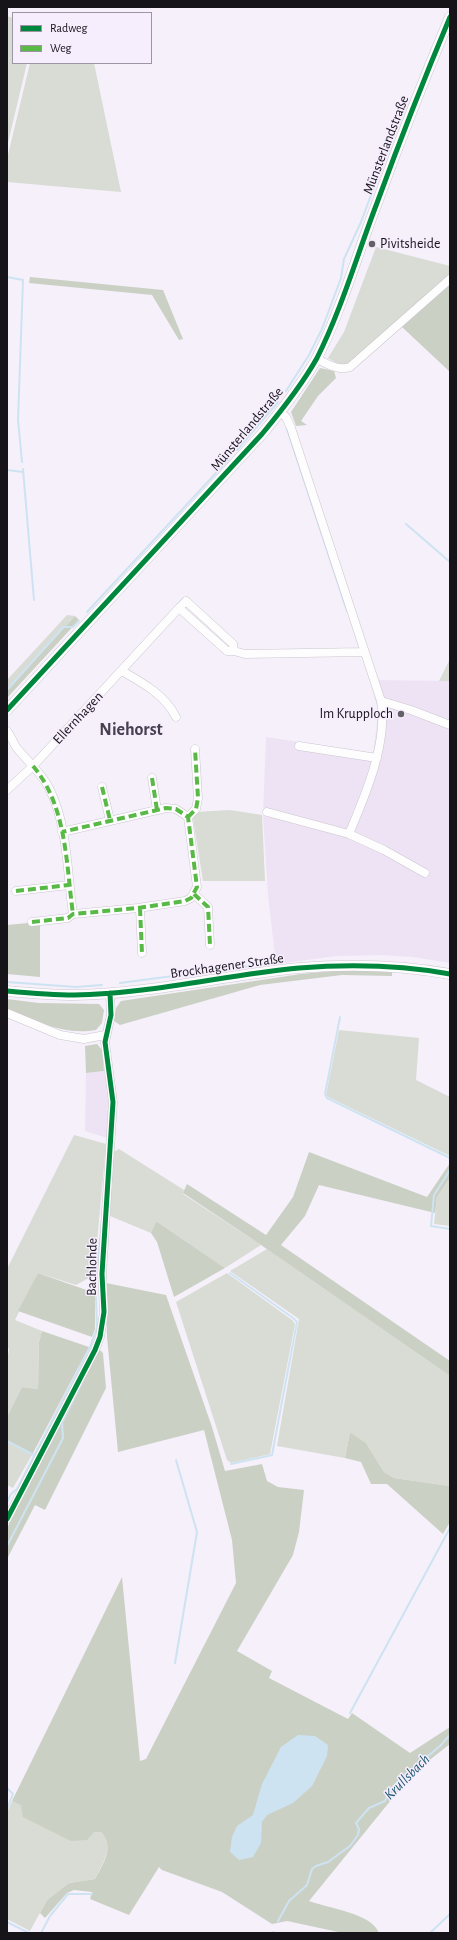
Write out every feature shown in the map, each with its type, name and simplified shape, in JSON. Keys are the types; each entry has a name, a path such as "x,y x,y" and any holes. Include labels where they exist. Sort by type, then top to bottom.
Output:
{"main road":[{"name":"Münsterlandstraße","path":"7,710 253,444 280,412 316,358 338,311 409,116 450,17"},
{"name":"Brockhagener Straße","path":"7,991 73,995 110,993 160,988 298,968 338,966 405,967 450,974"}],"street":[{"path":"316,358 336,368 344,369 350,367 450,279"},
{"path":"280,412 286,417 291,428 381,701 383,712 377,758 373,774 349,834"},
{"name":"Ellernhagen","path":"7,790 33,766 186,601 232,644 234,651 245,654 364,652"},
{"path":"122,670 162,698 171,707 176,717"},
{"path":"381,701 411,710 450,725"},
{"path":"7,731 16,747 33,766 49,788 57,808 62,832 72,914"},
{"path":"7,741 16,747"},
{"path":"299,746 377,758"},
{"path":"188,817 196,809 198,798 195,750"},
{"path":"152,778 157,810"},
{"path":"102,787 110,820"},
{"path":"32,922 68,918 72,914 140,908 185,901 194,894 198,887 188,817 176,809 157,810 62,832"},
{"path":"267,812 349,834 384,850 425,873"},
{"path":"16,891 69,885"},
{"path":"194,894 208,907 210,945"},
{"path":"140,908 142,954"},
{"name":"Bachlohde","path":"7,1519 95,1350 100,1337 104,1312 102,1274 113,1102 108,1077 105,1035 110,1015 110,993"},
{"path":"7,1013 60,1035 84,1039 105,1035"}],"shaded area":[{"path":"7,16 12,18 12,64 27,64 7,147"},
{"path":"30,64 94,64 121,192 7,182 7,159"},
{"path":"376,247 450,266 450,274 349,364 338,364 328,358 344,332"},
{"path":"30,277 163,290 183,339 179,340 152,295 29,283"},
{"path":"450,284 450,372 402,327"},
{"path":"320,368 334,371 336,378 318,396 301,421 307,425 296,426 291,412"},
{"path":"67,615 75,616 7,691 7,680"},
{"path":"75,616 79,620 7,698 7,691"},
{"path":"450,659 450,681 439,681"},
{"path":"370,680 450,681 450,963 413,957 382,955 337,956 276,964 268,895 263,815 266,737 373,753 377,724 377,707"},
{"path":"230,810 262,815 265,881 203,881 193,819 196,812"},
{"path":"28,923 29,925 40,924 40,977 7,974 7,925"},
{"path":"342,970 392,972 392,976 342,975 260,985 120,1025 114,1021 116,1008 121,1001 301,974"},
{"path":"7,999 39,1003 99,1004 104,1010 102,1023 96,1030 73,1031 62,1029 7,1009"},
{"path":"339,1030 419,1038 416,1080 450,1097 450,1156 326,1095"},
{"path":"97,1044 102,1050 104,1071 86,1073 85,1046"},
{"path":"104,1071 109,1101 107,1138 85,1131 86,1073"},
{"path":"74,1135 106,1144 94,1275 76,1285 38,1273 15,1320 42,1331 39,1342 38,1389 22,1387 7,1417 7,1363 9,1349 7,1347 7,1269"},
{"path":"119,1149 184,1190 183,1194 261,1245 225,1268 156,1221 151,1233 110,1216 113,1152"},
{"path":"309,1152 427,1197 450,1163 450,1178 437,1197 435,1213 319,1185 305,1216 281,1245 450,1361 450,1376 261,1245 183,1193 187,1184 266,1235 293,1197"},
{"path":"450,1178 450,1226 434,1224 437,1197"},
{"path":"156,1221 225,1268 174,1297 157,1242 151,1233"},
{"path":"267,1249 450,1376 450,1486 394,1478 384,1472 366,1443 350,1432 345,1458 277,1446 299,1319 230,1271"},
{"path":"38,1273 95,1293 95,1329 92,1337 18,1311"},
{"path":"227,1273 292,1320 295,1324 270,1454 231,1463 227,1460 176,1302"},
{"path":"106,1283 166,1295 212,1427 225,1471 262,1464 267,1481 278,1487 304,1490 299,1532 293,1555 237,1651 272,1671 269,1678 348,1719 352,1713 410,1753 450,1727 450,1744 413,1773 309,1901 359,1916 375,1926 379,1933 343,1933 287,1921 272,1924 222,1892 162,1870 159,1867 129,1915 90,1899 92,1892 74,1890 67,1893 45,1918 40,1913 47,1900 69,1883 95,1879 106,1856 107,1844 101,1832 94,1832 87,1840 71,1841 23,1817 21,1805 12,1801 122,1577 140,1761 146,1759 236,1583 232,1540 204,1430 118,1452 107,1337"},
{"path":"42,1331 89,1347 32,1455 7,1442 7,1417 22,1387 38,1389 39,1342"},
{"path":"99,1349 103,1353 106,1388 45,1510 35,1505 7,1559 7,1528"},
{"path":"350,1432 366,1443 384,1472 394,1478 450,1486 450,1522 443,1534 387,1484 371,1484 361,1462 345,1458"},
{"path":"7,1442 32,1455 13,1488 7,1485"},
{"path":"12,1801 94,1832 101,1832 107,1844 106,1856 95,1879 69,1883 47,1900 30,1931 7,1919 7,1812"}],"water":[{"path":"298,1735 315,1736 328,1745 327,1756 312,1786 293,1803 267,1815 262,1822 261,1843 253,1857 239,1860 230,1852 232,1837 237,1826 253,1815 262,1784 281,1747"}],"waterway":[{"path":"286,391 309,355 322,329 341,278 344,259 361,222 403,109"},
{"path":"7,277 23,280 18,420 22,462"},
{"path":"237,450 278,402"},
{"path":"286,426 347,611"},
{"path":"87,612 229,459"},
{"path":"23,469 34,600"},
{"path":"7,470 23,472"},
{"path":"406,524 450,562"},
{"path":"7,690 63,627 73,627 79,621"},
{"path":"120,983 272,963"},
{"path":"7,982 76,987 102,985"},
{"path":"340,1017 325,1094 327,1098 450,1158"},
{"path":"450,1170 434,1195 431,1226 450,1229"},
{"path":"96,1278 102,1220"},
{"path":"230,1273 297,1322 272,1455 231,1464"},
{"path":"7,1502 11,1494 17,1489 90,1347 97,1328 96,1297"},
{"path":"7,1546 63,1438 62,1423 82,1383"},
{"path":"7,1441 34,1455"},
{"path":"175,1663 197,1532 176,1460"},
{"path":"350,1713 450,1528"},
{"name":"Krullsbach","path":"278,1921 289,1901 307,1885 312,1869 328,1862 350,1846 358,1835 359,1829 356,1823 369,1808 385,1801 389,1791 440,1746 450,1735"},
{"path":"7,1788 13,1794 7,1809"},
{"path":"41,1933 50,1916 68,1894 92,1894"},
{"path":"430,1933 450,1914"},
{"path":"7,1922 29,1933"}],"marked path":[{"path":"188,817 196,809 198,798 195,749"},
{"path":"33,766 53,799 59,817 66,856 73,914"},
{"path":"152,778 157,810"},
{"path":"102,787 110,820"},
{"path":"32,922 68,918 73,914 138,908 185,901 191,898 197,887 188,817 176,809 166,808 62,832"},
{"path":"16,891 69,885"},
{"path":"194,894 208,907 210,945"},
{"path":"140,908 142,953"}],"cycle path":[{"path":"7,710 262,434 305,378 317,358 334,320 403,133 450,17"},
{"path":"7,991 65,995 102,994 159,988 271,971 337,966 394,967 450,974"},
{"path":"7,1519 95,1350 100,1337 104,1312 102,1274 113,1102 105,1042 111,1015 110,993"}],"place":[{"name":"Pivitsheide","path":"372,244"},
{"name":"Im Krupploch","path":"401,714"}],"district":[{"name":"Niehorst","path":"131,730"}]}
